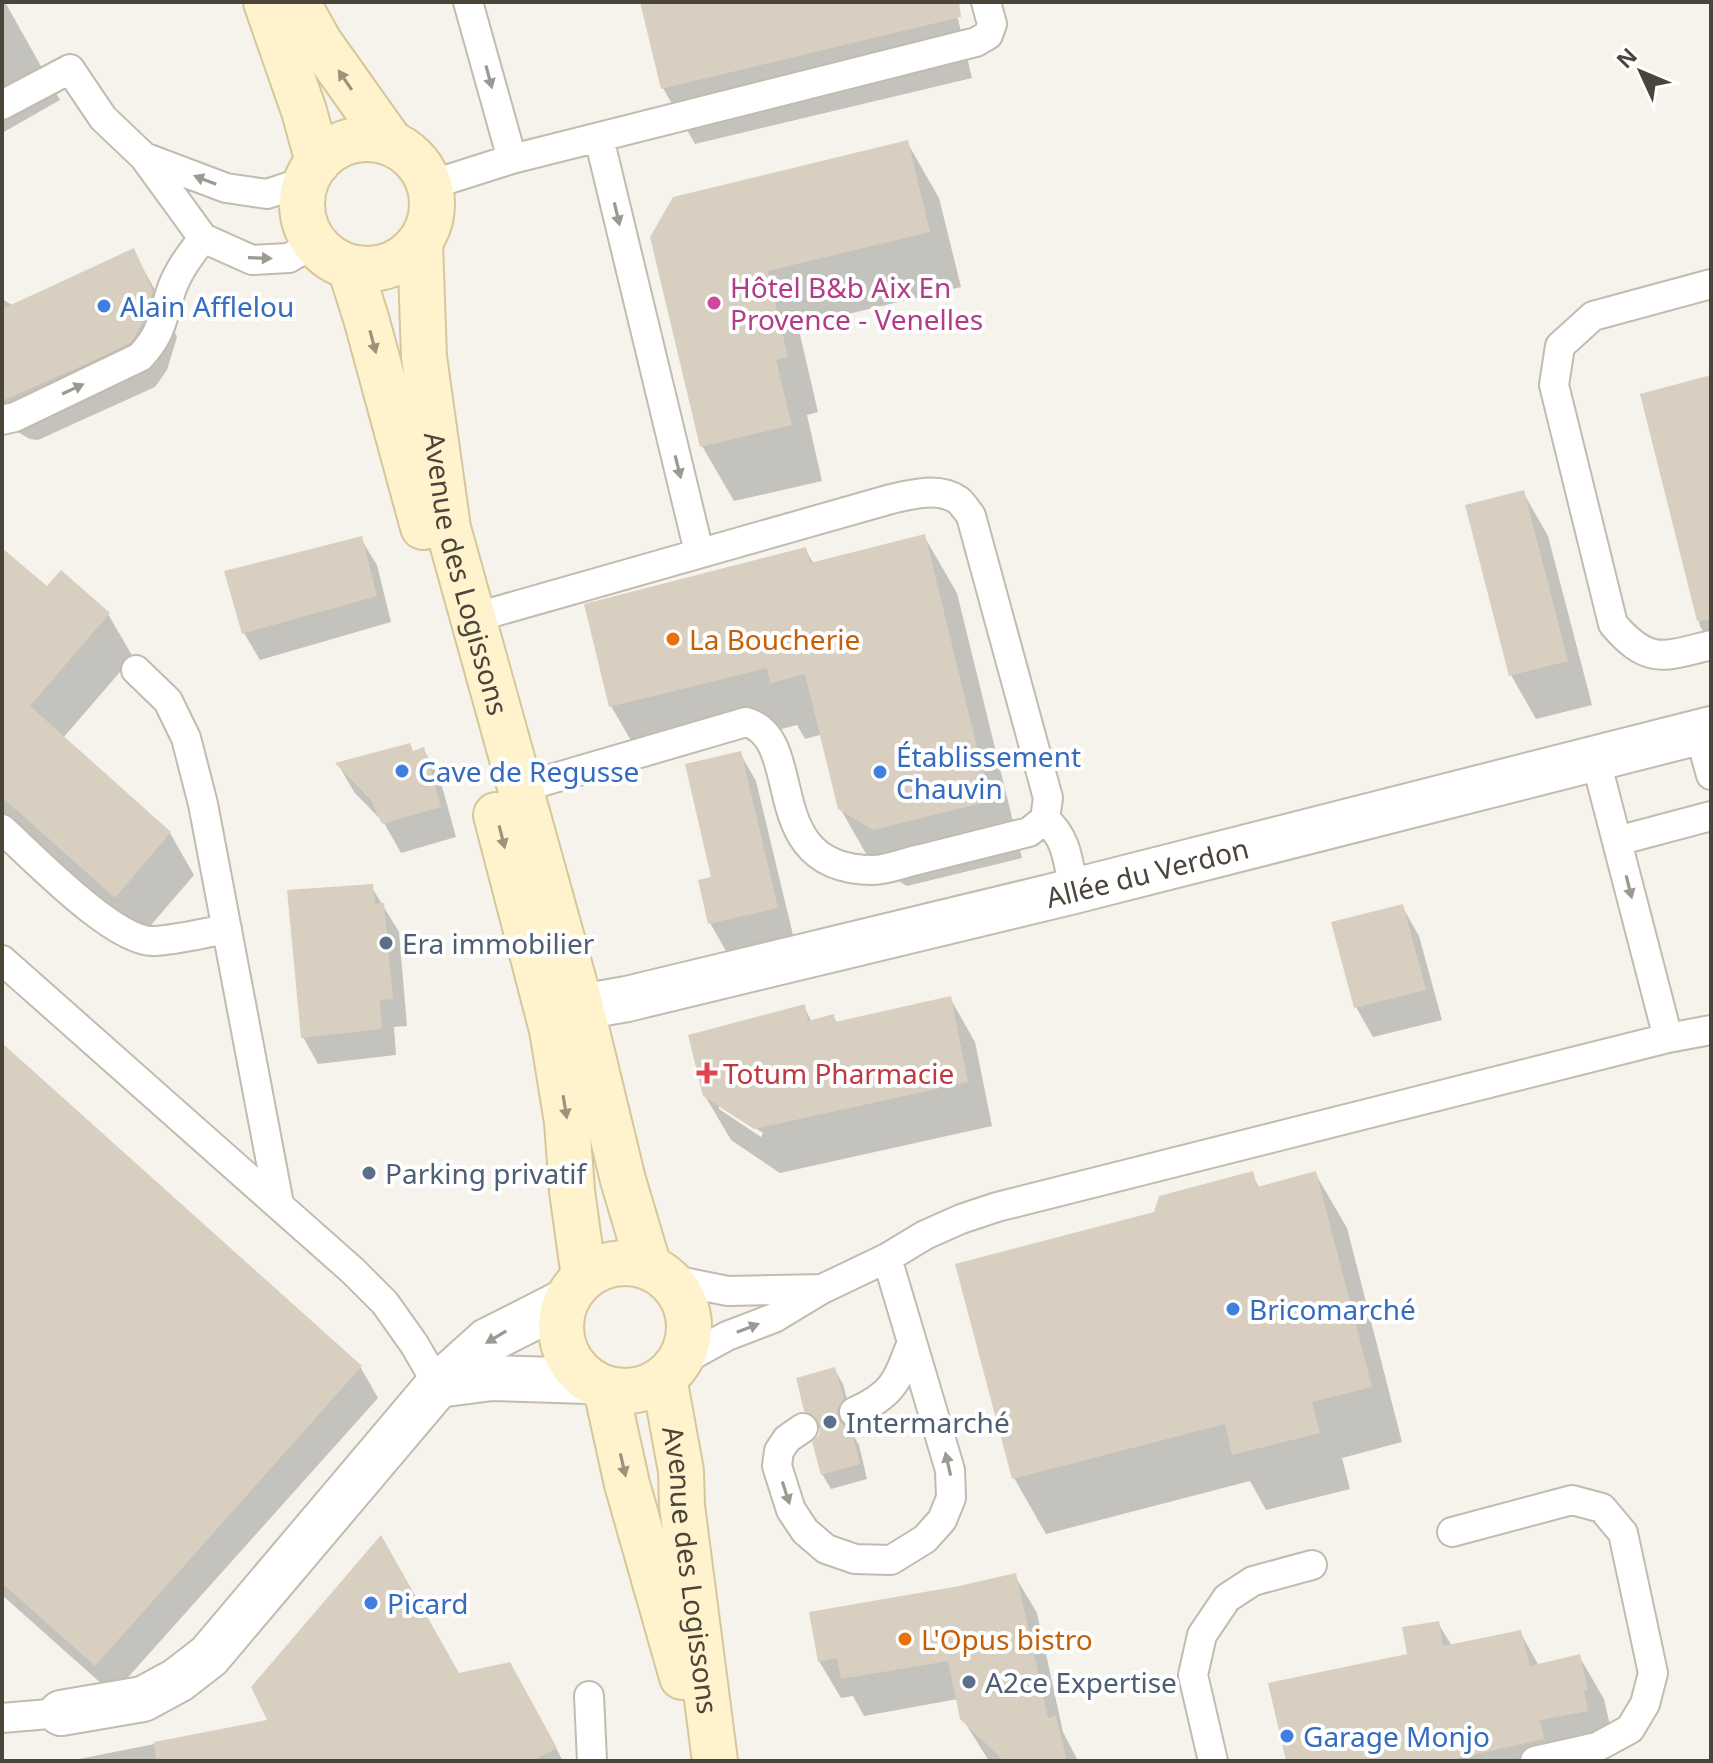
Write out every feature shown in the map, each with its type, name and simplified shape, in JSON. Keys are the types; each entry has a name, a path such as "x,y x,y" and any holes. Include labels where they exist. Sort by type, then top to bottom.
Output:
{"main road":[{"path":"266,2 304,111 312,171 302,203 304,224 314,243 330,258 350,268 370,270 389,266 406,257 420,242 430,224 433,205 430,185 422,167 409,153 391,143 372,139 351,141 333,149 312,171"},
{"path":"297,2 320,43 391,143"},
{"name":"Avenue des Logissons","path":"420,242 424,357 448,528 581,1007 623,1180 659,1273"},
{"name":"Avenue des Logissons","path":"350,268 416,499 552,1030 567,1122 574,1289"},
{"path":"627,1262 659,1273 680,1293 687,1310 689,1328 686,1346 671,1371 646,1388 626,1392 597,1385 575,1369 564,1352 560,1334 574,1289 604,1266 627,1262"},
{"name":"Avenue des Logissons","path":"671,1371 682,1506 715,1761"},
{"name":"Avenue des Logissons","path":"597,1385 706,1761"}],"street":[{"name":"Allée du Verdon","path":"581,1007 642,996 1074,891 1705,730"},
{"path":"61,1713 143,1699 178,1680 209,1656 438,1385 487,1341 574,1289"},
{"path":"438,1385 492,1378 597,1385"}],"lane":[{"path":"468,2 512,159"},
{"path":"430,185 512,159 976,42 988,35 992,24 986,2"},
{"path":"2,105 70,69 103,118 144,157 203,238 252,260 289,258 314,243"},
{"path":"599,138 699,552"},
{"path":"144,157 226,188 267,194 312,171"},
{"path":"2,420 15,417 140,357 153,344 162,328 173,288 187,258 203,238"},
{"path":"1711,284 1593,316 1560,346 1554,385 1613,624 1633,647 1665,657 1711,645"},
{"path":"473,618 916,493 938,494 959,500 971,516 1048,798 1045,819 1029,832 876,870 839,867 814,851 796,828 770,739 760,726 746,722 520,788"},
{"path":"136,670 168,701 186,738 203,804 279,1204"},
{"path":"1705,730 1711,775"},
{"path":"1595,757 1668,1038"},
{"path":"1617,841 1711,816"},
{"path":"1045,819 1058,830 1064,841 1074,891"},
{"path":"2,829 122,933 151,942 227,929"},
{"path":"2,960 279,1204 385,1303 438,1385"},
{"path":"671,1371 727,1336 774,1318 925,1235 997,1207 1668,1038 1711,1030"},
{"path":"803,1428 787,1439 779,1451 777,1466 791,1510 805,1531 826,1549 855,1559 891,1560 925,1539 942,1520 951,1498 950,1470 887,1258"},
{"path":"659,1273 728,1291 822,1289"},
{"path":"854,1412 878,1401 897,1381 912,1342"},
{"path":"1452,1532 1572,1500 1602,1508 1623,1533 1653,1673 1645,1704 1630,1729 1597,1747 1535,1761"},
{"path":"1213,1761 1193,1675 1202,1635 1227,1598 1240,1589 1253,1581 1312,1565"},
{"path":"589,1696 592,1761"},
{"path":"2,1718 61,1713"}],"building":[{"path":"640,2 959,2 961,17 661,89"},
{"name":"Hôtel B&b Aix En Provence - Venelles","path":"908,140 930,232 768,271 788,357 776,360 792,425 700,447 650,237 673,197"},
{"path":"134,248 153,291 145,318 130,343 2,401 2,309"},
{"path":"1711,375 1711,619 1697,621 1640,394"},
{"path":"1524,490 1568,661 1509,676 1465,505"},
{"path":"925,534 990,801 873,830 838,809 805,674 770,683 767,668 609,707 584,604 806,547 810,563"},
{"path":"362,536 377,596 242,634 224,571"},
{"path":"2,548 47,586 61,570 110,613 30,706 171,832 115,898 2,797"},
{"path":"410,743 413,751 424,747 441,807 382,824 371,800 335,763"},
{"path":"741,751 778,908 708,924 698,880 711,877 685,764"},
{"path":"373,884 375,904 384,903 393,999 380,1000 382,1029 301,1038 287,890"},
{"path":"1403,904 1426,990 1354,1008 1331,922"},
{"path":"951,996 968,1082 754,1129 703,1096 688,1035 805,1004 808,1021 834,1014 835,1022"},
{"path":"2,1043 362,1366 95,1666 2,1583"},
{"path":"1253,1171 1257,1187 1316,1171 1372,1387 1312,1402 1320,1433 1232,1455 1225,1424 1012,1479 955,1264 1154,1212 1159,1196"},
{"path":"835,1367 844,1399 837,1410 838,1419 851,1428 860,1464 821,1475 812,1442 819,1435 820,1426 816,1418 804,1411 796,1378"},
{"path":"381,1535 459,1673 510,1662 557,1748 532,1761 156,1761 154,1742 267,1720 251,1687"},
{"path":"1016,1573 1048,1718 1056,1716 1067,1761 1004,1761 960,1719 948,1661 841,1679 837,1658 818,1662 809,1612"},
{"path":"1439,1621 1443,1646 1521,1630 1530,1666 1580,1654 1588,1691 1584,1691 1588,1711 1540,1720 1544,1739 1445,1761 1286,1761 1268,1683 1407,1654 1402,1627"}],"place":[{"name":"Hôtel B&b Aix En Provence - Venelles","path":"714,303"},
{"name":"Alain Afflelou","path":"104,306"},
{"name":"La Boucherie","path":"673,639"},
{"name":"Cave de Regusse","path":"402,771"},
{"name":"Établissement Chauvin","path":"880,772"},
{"name":"Era immobilier","path":"386,943"},
{"name":"Totum Pharmacie","path":"707,1073"},
{"name":"Parking privatif","path":"369,1173"},
{"name":"Bricomarché","path":"1233,1309"},
{"name":"Intermarché","path":"830,1422"},
{"name":"Picard","path":"371,1603"},
{"name":"L'Opus bistro","path":"905,1639"},
{"name":"A2ce Expertise","path":"969,1682"},
{"name":"Garage Monjo","path":"1287,1736"}]}
